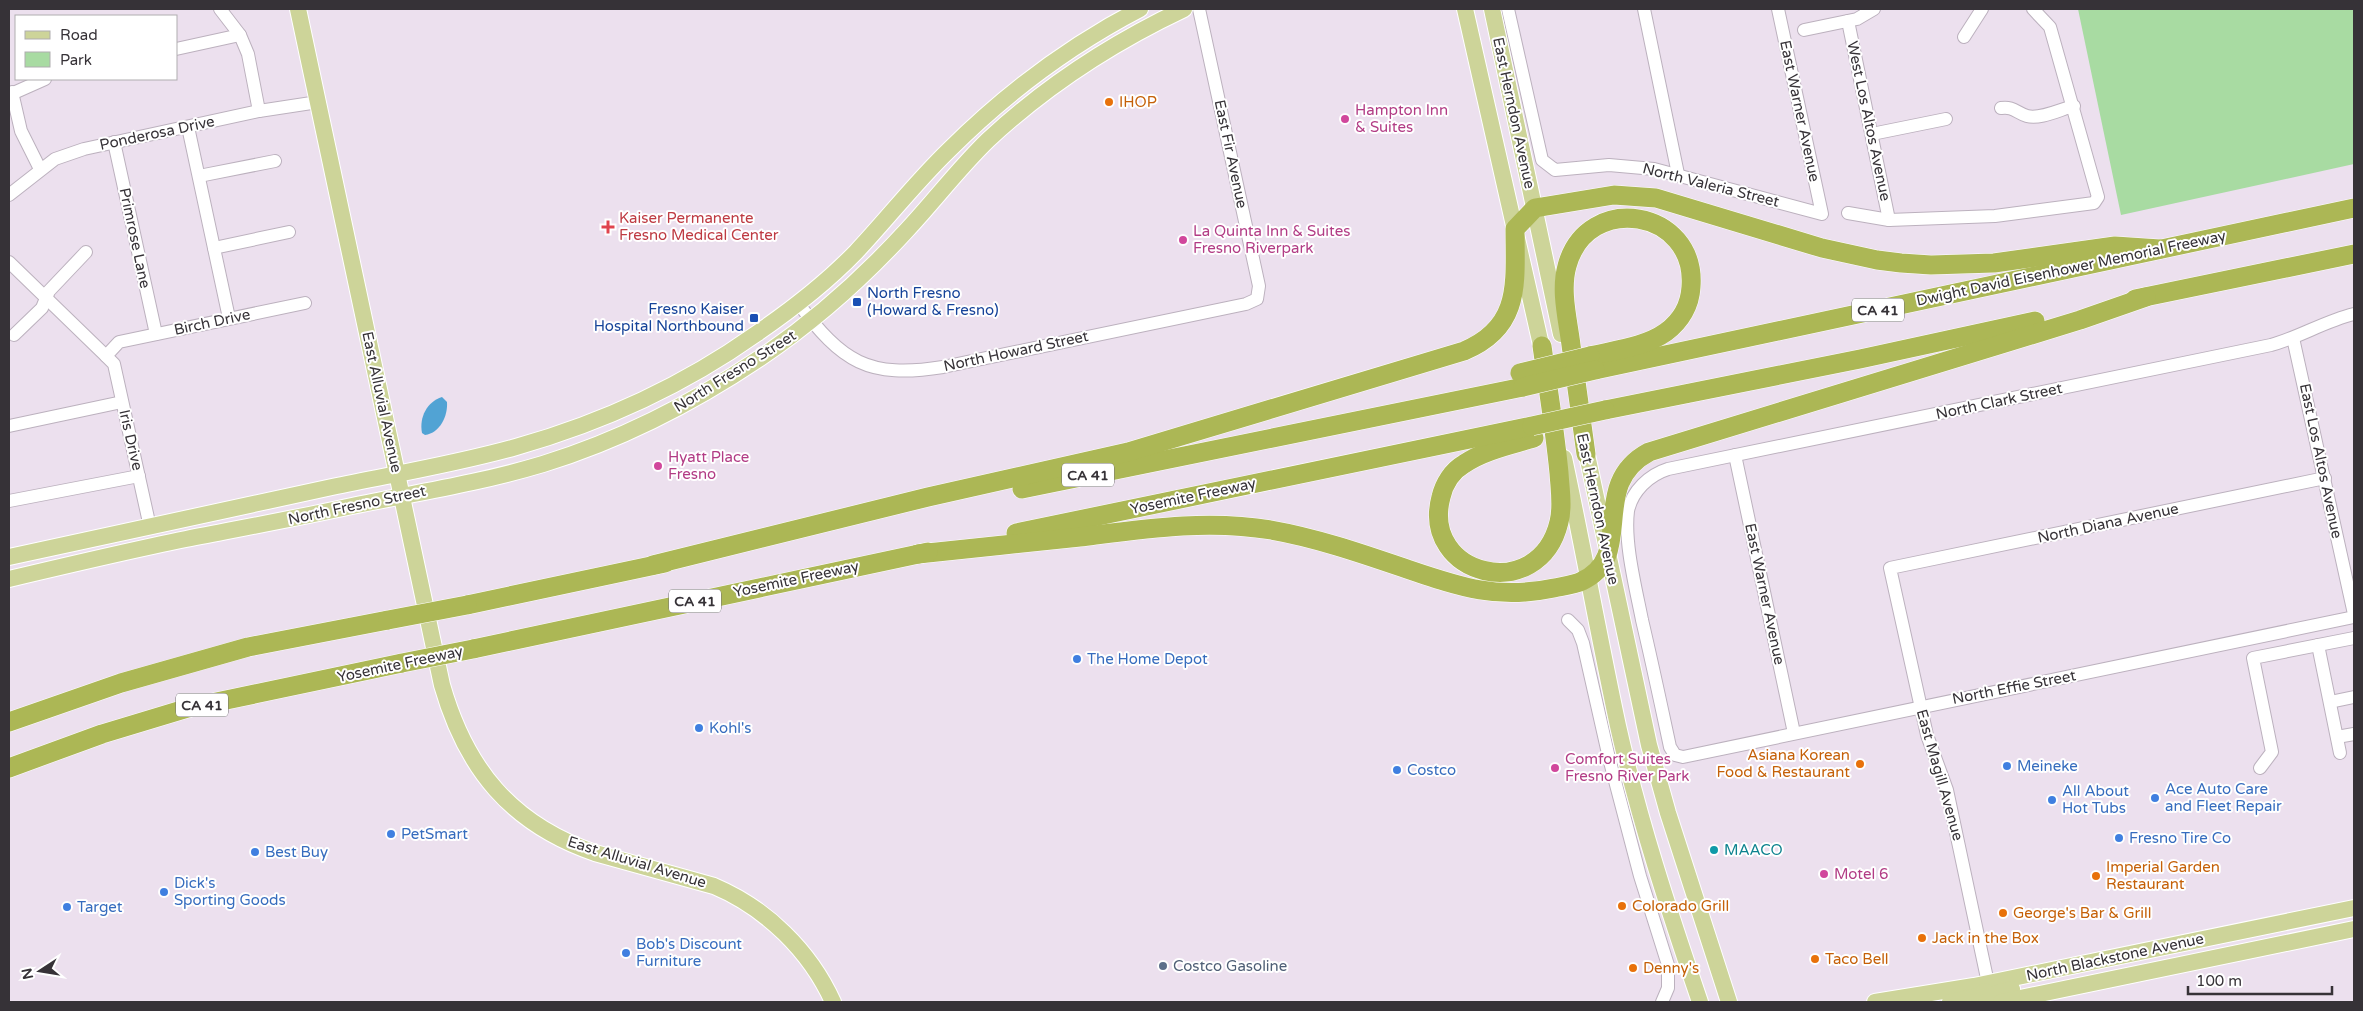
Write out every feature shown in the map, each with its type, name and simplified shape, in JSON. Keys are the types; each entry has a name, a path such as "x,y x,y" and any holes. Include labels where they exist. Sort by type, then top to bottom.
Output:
{"highway":[{"path":"653,565 928,497 1128,452 1464,351 1491,336 1507,314 1515,287 1515,229 1535,208 1614,195 1656,198 1841,253 1877,260 1931,265 1994,263 2115,246 2160,249"},
{"name":"Dwight David Eisenhower Memorial Freeway","path":"653,565 1225,447 1593,363 2354,208"},
{"path":"1586,454 1564,294 1567,264 1587,234 1604,222 1628,217 1652,222 1672,235 1686,254 1691,276 1691,292 1687,307 1672,326 1658,337 1593,363"},
{"path":"1542,346 1557,450 1561,508 1559,525 1546,551 1526,567 1502,574 1489,573 1473,568 1456,556 1442,535 1438,514 1445,485 1462,464 1533,432 1606,416 1860,359 2354,254"},
{"path":"918,554 1156,528 1227,526 1269,530 1303,537 1453,585 1484,591 1511,593 1543,590 1580,582 1589,577 1604,562 1612,536 1613,507 1617,487 1627,469 1640,457 1649,452 2080,320 2146,297"},
{"name":"Yosemite Freeway","path":"9,768 102,734 179,710 246,694 473,649 918,554 1533,432"},
{"name":"CA 41","path":"9,722 121,684 248,647 467,605 653,565"}],"main road":[{"name":"East Alluvial Avenue","path":"298,9 442,685 451,715 462,740 479,770 493,788 542,828 578,847 714,886 732,894 760,911 783,932 809,961 833,1002"},
{"name":"North Fresno Street","path":"9,557 516,448 578,428 674,385 726,354 798,304 854,254 913,187 989,112 1062,55 1140,9"},
{"path":"1125,40 1130,26 1162,9"},
{"name":"North Fresno Street","path":"9,579 122,553 516,472 607,441 656,419 707,392 811,321 868,270 988,140 1020,112 1080,67 1125,40 1184,9"},
{"name":"East Herndon Avenue","path":"1465,9 1542,346 1618,726 1643,824 1700,1002"},
{"name":"East Herndon Avenue","path":"1492,9 1586,454 1659,784 1729,1002"},
{"path":"122,553 166,534 237,519 244,516 249,506"},
{"path":"9,570 20,564 105,544 150,527"},
{"name":"North Blackstone Avenue","path":"1875,1002 1988,983 2354,908"},
{"name":"North Blackstone Avenue","path":"2001,1002 2354,929"},
{"path":"1986,1002 2002,990 2069,977 2080,964"},
{"path":"1950,1002 1982,994 1988,988 1988,983"}],"street":[{"path":"220,9 240,35 248,54 259,111"},
{"name":"East Fir Avenue","path":"1199,9 1259,286 1257,299"},
{"name":"North Valeria Street","path":"1508,9 1542,160 1555,170 1628,165 1678,174 1822,214"},
{"path":"1644,9 1678,174"},
{"name":"East Warner Avenue","path":"1778,9 1822,214"},
{"path":"1804,30 1848,21 1874,9"},
{"path":"1964,38 1982,9"},
{"path":"1848,213 1889,220 1994,216 2094,203 2098,196 2050,26 2033,9"},
{"name":"West Los Altos Avenue","path":"1848,21 1889,220"},
{"path":"178,49 240,35"},
{"path":"40,169 21,131 10,94 43,80"},
{"name":"Ponderosa Drive","path":"9,195 55,159 114,142 259,111 318,102"},
{"path":"2001,108 2011,107 2027,116 2035,117 2074,106"},
{"path":"1872,134 1946,119"},
{"path":"188,127 229,318"},
{"name":"Primrose Lane","path":"114,142 156,334"},
{"path":"199,176 275,161"},
{"path":"214,248 289,232"},
{"path":"14,335 42,308 49,291 86,252"},
{"name":"Iris Drive","path":"9,262 114,364 150,527"},
{"name":"North Howard Street","path":"798,304 833,345 856,362 885,370 915,370 962,363 1246,304 1257,299"},
{"name":"Birch Drive","path":"106,356 119,342 305,303"},
{"name":"North Clark Street","path":"1675,755 1670,747 1632,572 1628,510 1636,491 1658,472 2271,345 2293,338 2329,321 2354,314"},
{"name":"East Los Altos Avenue","path":"2293,338 2354,616"},
{"path":"9,426 122,402"},
{"name":"East Warner Avenue","path":"1735,455 1794,733"},
{"path":"9,502 139,476"},
{"name":"North Diana Avenue","path":"1890,568 2325,478"},
{"name":"East Magill Avenue","path":"1890,568 1927,735 1947,790 1988,983"},
{"name":"North Effie Street","path":"1675,755 1683,757 2354,616"},
{"path":"1568,620 1578,630 1583,643 1609,758 1640,876 1668,965 1668,988 1662,1002"},
{"path":"2260,768 2272,752 2253,658 2354,638"},
{"path":"2318,645 2340,753"},
{"path":"2330,702 2354,697"},
{"path":"2337,737 2354,734"}],"green space":[{"path":"2078,9 2354,9 2354,164 2121,215"}],"water":[{"path":"442,397 447,402 447,407 442,423 435,431 425,435 422,433 421,427 425,411 432,402"}],"place":[{"name":"IHOP","path":"1109,102"},
{"name":"Hampton Inn & Suites","path":"1345,119"},
{"name":"Kaiser Permanente Fresno Medical Center","path":"608,227"},
{"name":"La Quinta Inn & Suites Fresno Riverpark","path":"1183,240"},
{"name":"North Fresno (Howard & Fresno)","path":"857,302"},
{"name":"Fresno Kaiser Hospital Northbound","path":"754,318"},
{"name":"Hyatt Place Fresno","path":"658,466"},
{"name":"The Home Depot","path":"1077,659"},
{"name":"Kohl's","path":"699,728"},
{"name":"Asiana Korean Food & Restaurant","path":"1860,764"},
{"name":"Meineke","path":"2007,766"},
{"name":"Comfort Suites Fresno River Park","path":"1555,768"},
{"name":"Costco","path":"1397,770"},
{"name":"Ace Auto Care and Fleet Repair","path":"2155,798"},
{"name":"All About Hot Tubs","path":"2052,800"},
{"name":"PetSmart","path":"391,834"},
{"name":"Fresno Tire Co","path":"2119,838"},
{"name":"MAACO","path":"1714,850"},
{"name":"Best Buy","path":"255,852"},
{"name":"Motel 6","path":"1824,874"},
{"name":"Imperial Garden Restaurant","path":"2096,876"},
{"name":"Dick's Sporting Goods","path":"164,892"},
{"name":"Colorado Grill","path":"1622,906"},
{"name":"Target","path":"67,907"},
{"name":"George's Bar & Grill","path":"2003,913"},
{"name":"Jack in the Box","path":"1922,938"},
{"name":"Bob's Discount Furniture","path":"626,953"},
{"name":"Taco Bell","path":"1815,959"},
{"name":"Costco Gasoline","path":"1163,966"},
{"name":"Denny's","path":"1633,968"}]}
